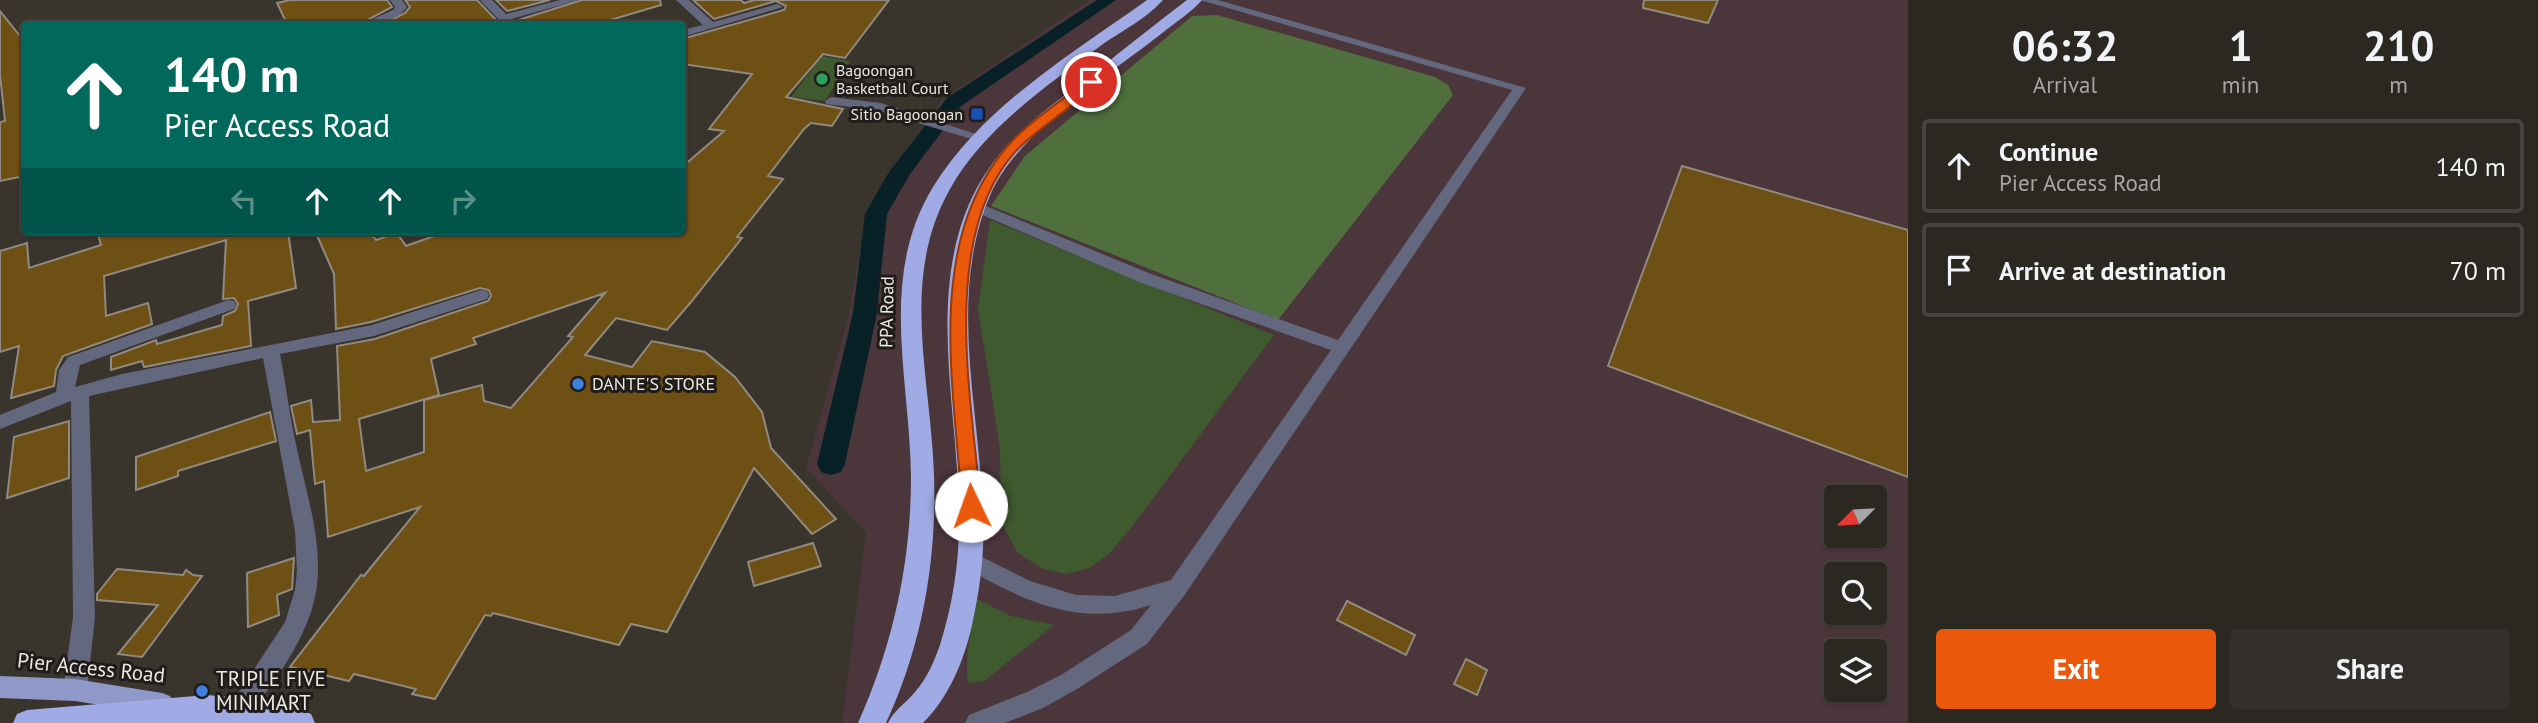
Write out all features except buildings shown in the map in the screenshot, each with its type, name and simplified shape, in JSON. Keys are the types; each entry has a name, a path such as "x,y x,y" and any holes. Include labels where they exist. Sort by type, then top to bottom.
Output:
{"highway":[{"name":"PPA Road","path":"872,723 887,696 902,642 914,581 923,505 921,444 911,373 909,319 912,268 918,234 930,207 978,138 1156,0"},
{"path":"902,723 918,711 938,684 955,642 971,561 971,506 958,313 961,264 976,207 995,170 1028,132 1195,0"},
{"path":"27,723 193,708"},
{"name":"Pier Access Road","path":"193,708 240,709 301,723"}],"main road":[{"name":"Pier Access Road","path":"0,687 75,690 193,708"}],"street":[{"path":"374,21 397,12 401,7 397,0"},
{"path":"486,0 506,21 573,0"},
{"path":"682,0 711,26"},
{"path":"977,723 1034,700 1069,682 1139,637 1178,587 1520,88 1206,0"},
{"path":"686,33 777,7"},
{"path":"831,101 876,106 978,138"},
{"path":"976,207 1144,278 1340,347"},
{"path":"0,422 73,394 153,373 271,353 373,330 481,295"},
{"path":"75,690 84,617 73,394 68,370 74,361 228,305"},
{"path":"240,709 292,631 302,609 307,580 307,541 271,353"},
{"path":"971,561 1047,600 1079,605 1117,604 1178,587"}],"shaded area":[{"path":"1089,0 1908,0 1908,723 842,723 866,533 806,468 848,318 866,215 942,100"}],"green space":[{"path":"1217,15 1435,77 1448,85 1453,95 1278,320 991,206 1025,156 1192,16"},
{"name":"Bagoongan Basketball Court","path":"822,56 850,61 825,101 791,97"},
{"path":"990,220 1274,335 1109,554 1089,568 1066,574 1043,569 1017,552 1001,522 1000,448 978,309"},
{"path":"975,598 1011,616 1054,625 984,681 968,683 968,651"}],"waterway":[{"path":"831,464 865,313 876,214 900,172 954,102 1108,0"}],"place":[{"name":"Bagoongan Basketball Court","path":"822,79"},
{"name":"Sitio Bagoongan","path":"977,114"},
{"name":"DANTE'S STORE","path":"578,384"},
{"name":"TRIPLE FIVE MINIMART","path":"202,691"}],"route":[{"path":"971,506 958,313 961,264 968,234 985,188 1010,150 1028,132 1091,82"}]}
